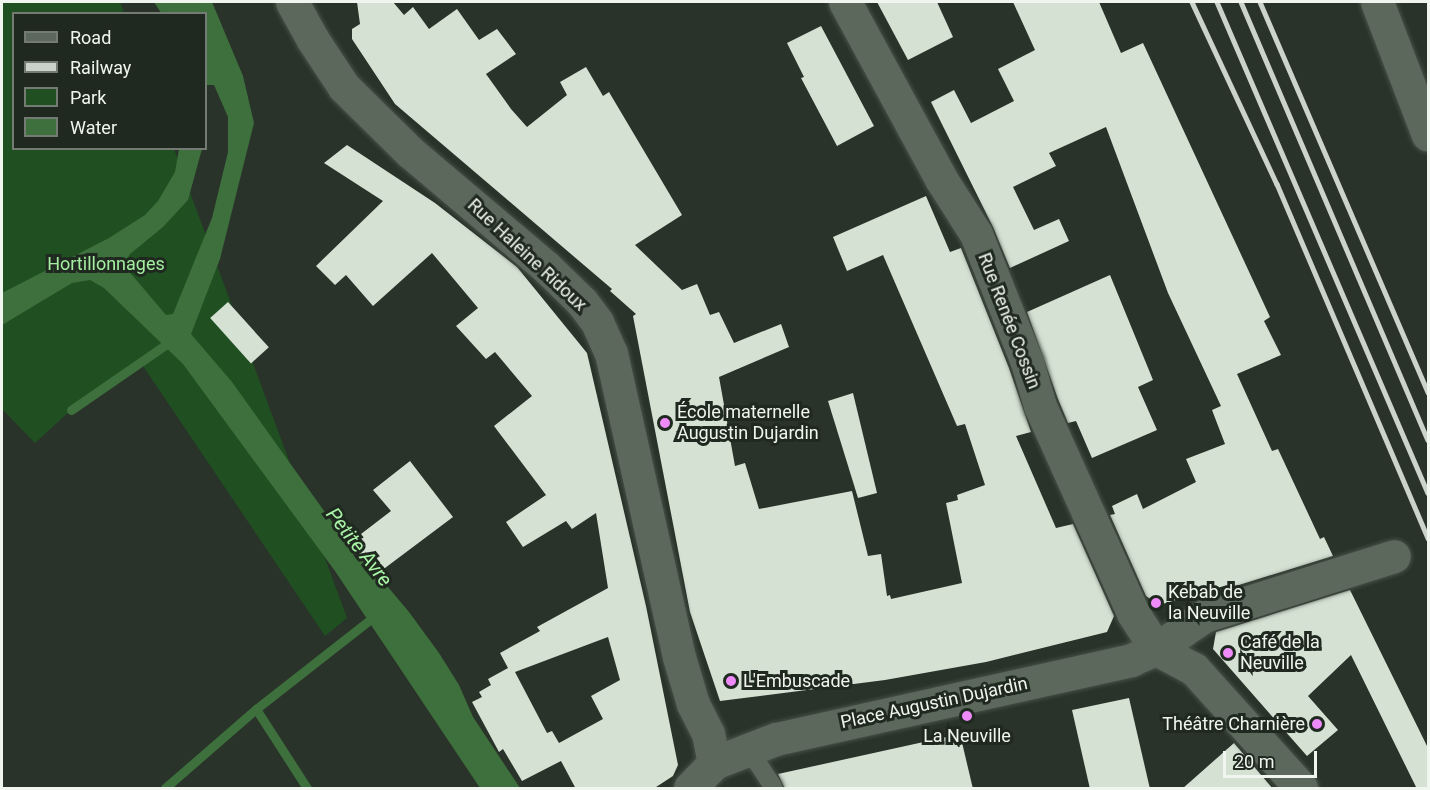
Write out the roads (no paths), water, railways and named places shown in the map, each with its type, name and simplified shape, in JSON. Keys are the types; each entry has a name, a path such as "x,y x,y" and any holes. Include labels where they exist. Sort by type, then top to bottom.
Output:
{"street":[{"name":"Rue Haleine Ridoux","path":"292,2 313,40 344,87 410,152 545,266 582,302 597,322 611,353 668,613 693,704 708,733 714,763"},
{"name":"Rue Renée Cossin","path":"844,2 941,179 976,234 1027,362 1040,406 1133,613 1156,649"},
{"path":"1377,2 1428,135"},
{"name":"Place Augustin Dujardin","path":"690,789 714,763 776,739 1131,660 1156,649 1204,616 1395,556"},
{"path":"1156,649 1194,669 1301,789"}],"lane":[{"path":"749,750 774,789"}],"water":[{"path":"154,2 212,2 243,76 254,123 220,259 191,334 232,382 357,557 377,574 439,653 459,685 473,717 520,788 480,788 335,571 183,364 104,288 90,280 72,283 2,325 2,293 109,238 145,215 158,201 175,172 179,150 202,150 188,200 163,227 130,254 125,262 127,269 166,315 173,314 212,218 228,152 228,117 214,85 207,85 207,12 160,12"}],"waterway":[{"path":"71,410 174,339"},
{"path":"165,788 256,709 376,615"},
{"path":"256,709 307,788"}],"railway":[{"path":"1192,2 1277,184 1428,538"},
{"path":"1217,2 1428,493"},
{"path":"1241,2 1428,440"},
{"path":"1260,2 1428,392"}],"place":[{"name":"École maternelle Augustin Dujardin","path":"665,423"},
{"name":"Kebab de la Neuville","path":"1156,603"},
{"name":"Café de la Neuville","path":"1228,653"},
{"name":"L'Embuscade","path":"731,681"},
{"name":"La Neuville","path":"967,716"},
{"name":"Théâtre Charnière","path":"1317,724"}],"park label":[{"name":"Hortillonnages","path":"106,264"}],"water label":[{"name":"Petite Avre","path":"359,547"}]}
